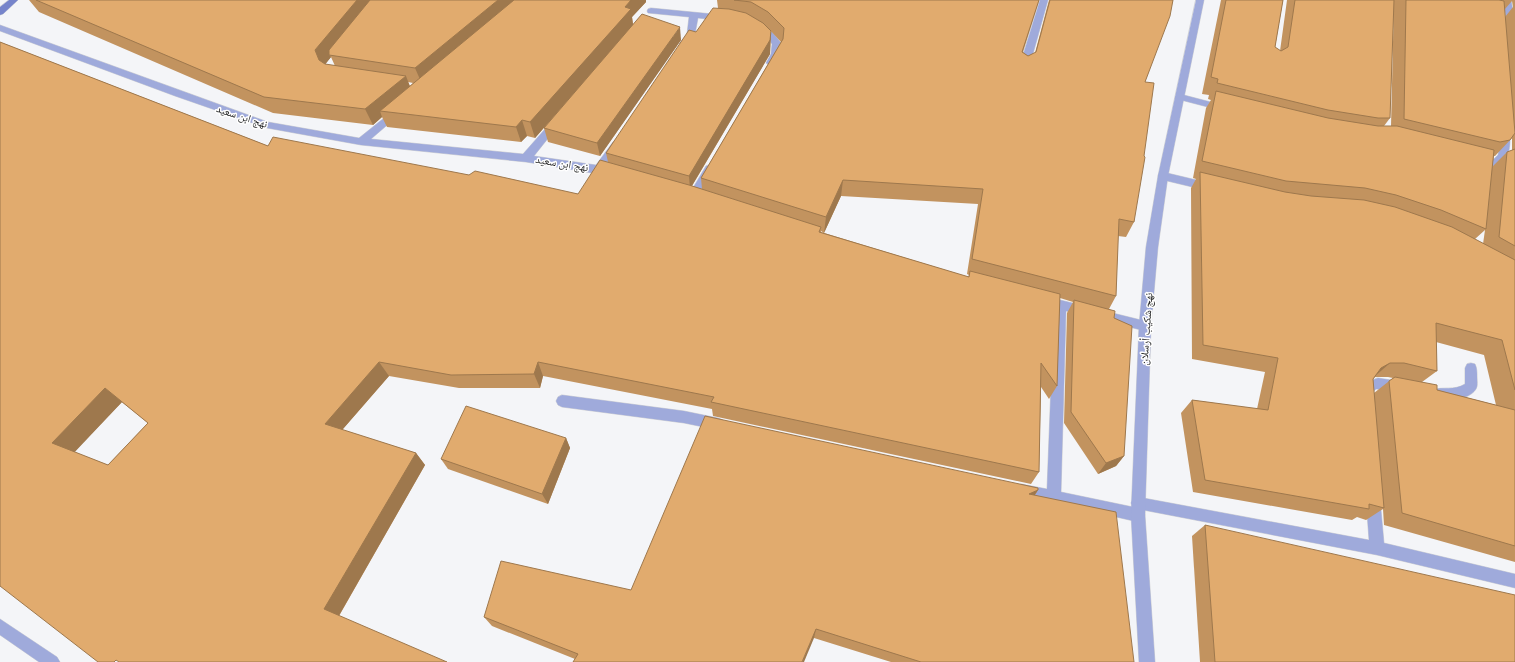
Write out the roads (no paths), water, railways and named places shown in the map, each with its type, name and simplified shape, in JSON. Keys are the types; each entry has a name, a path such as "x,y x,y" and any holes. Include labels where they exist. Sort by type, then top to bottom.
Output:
{"main road":[{"path":"0,12 14,0"}],"street":[{"path":"651,0 648,14 694,15 732,19"},
{"path":"1024,68 1044,0"},
{"name":"نهج شكيب أرسلان","path":"1147,662 1138,509 1145,326 1152,247 1163,176 1200,0"},
{"path":"1507,0 1510,16"},
{"path":"678,53 691,34 694,15"},
{"path":"747,21 764,30 777,44 776,54 765,74"},
{"name":"نهج ابن سعيد","path":"0,28 178,94 267,125 361,142 526,158 599,169 621,175"},
{"path":"1180,97 1233,110"},
{"path":"361,142 407,104"},
{"path":"526,158 561,117"},
{"path":"1469,159 1484,167 1501,161 1506,149 1504,117"},
{"path":"599,169 621,137"},
{"path":"694,196 714,162"},
{"path":"1163,176 1216,189"},
{"path":"1032,298 1145,326"},
{"path":"1054,497 1060,305"},
{"path":"1366,409 1365,393 1376,383 1437,394 1459,394 1471,387 1471,368"},
{"path":"562,401 684,417 729,426"},
{"path":"1372,486 1377,548"},
{"path":"1009,487 1054,497 1138,509 1377,548 1515,581"},
{"path":"0,626 52,662"}]}
